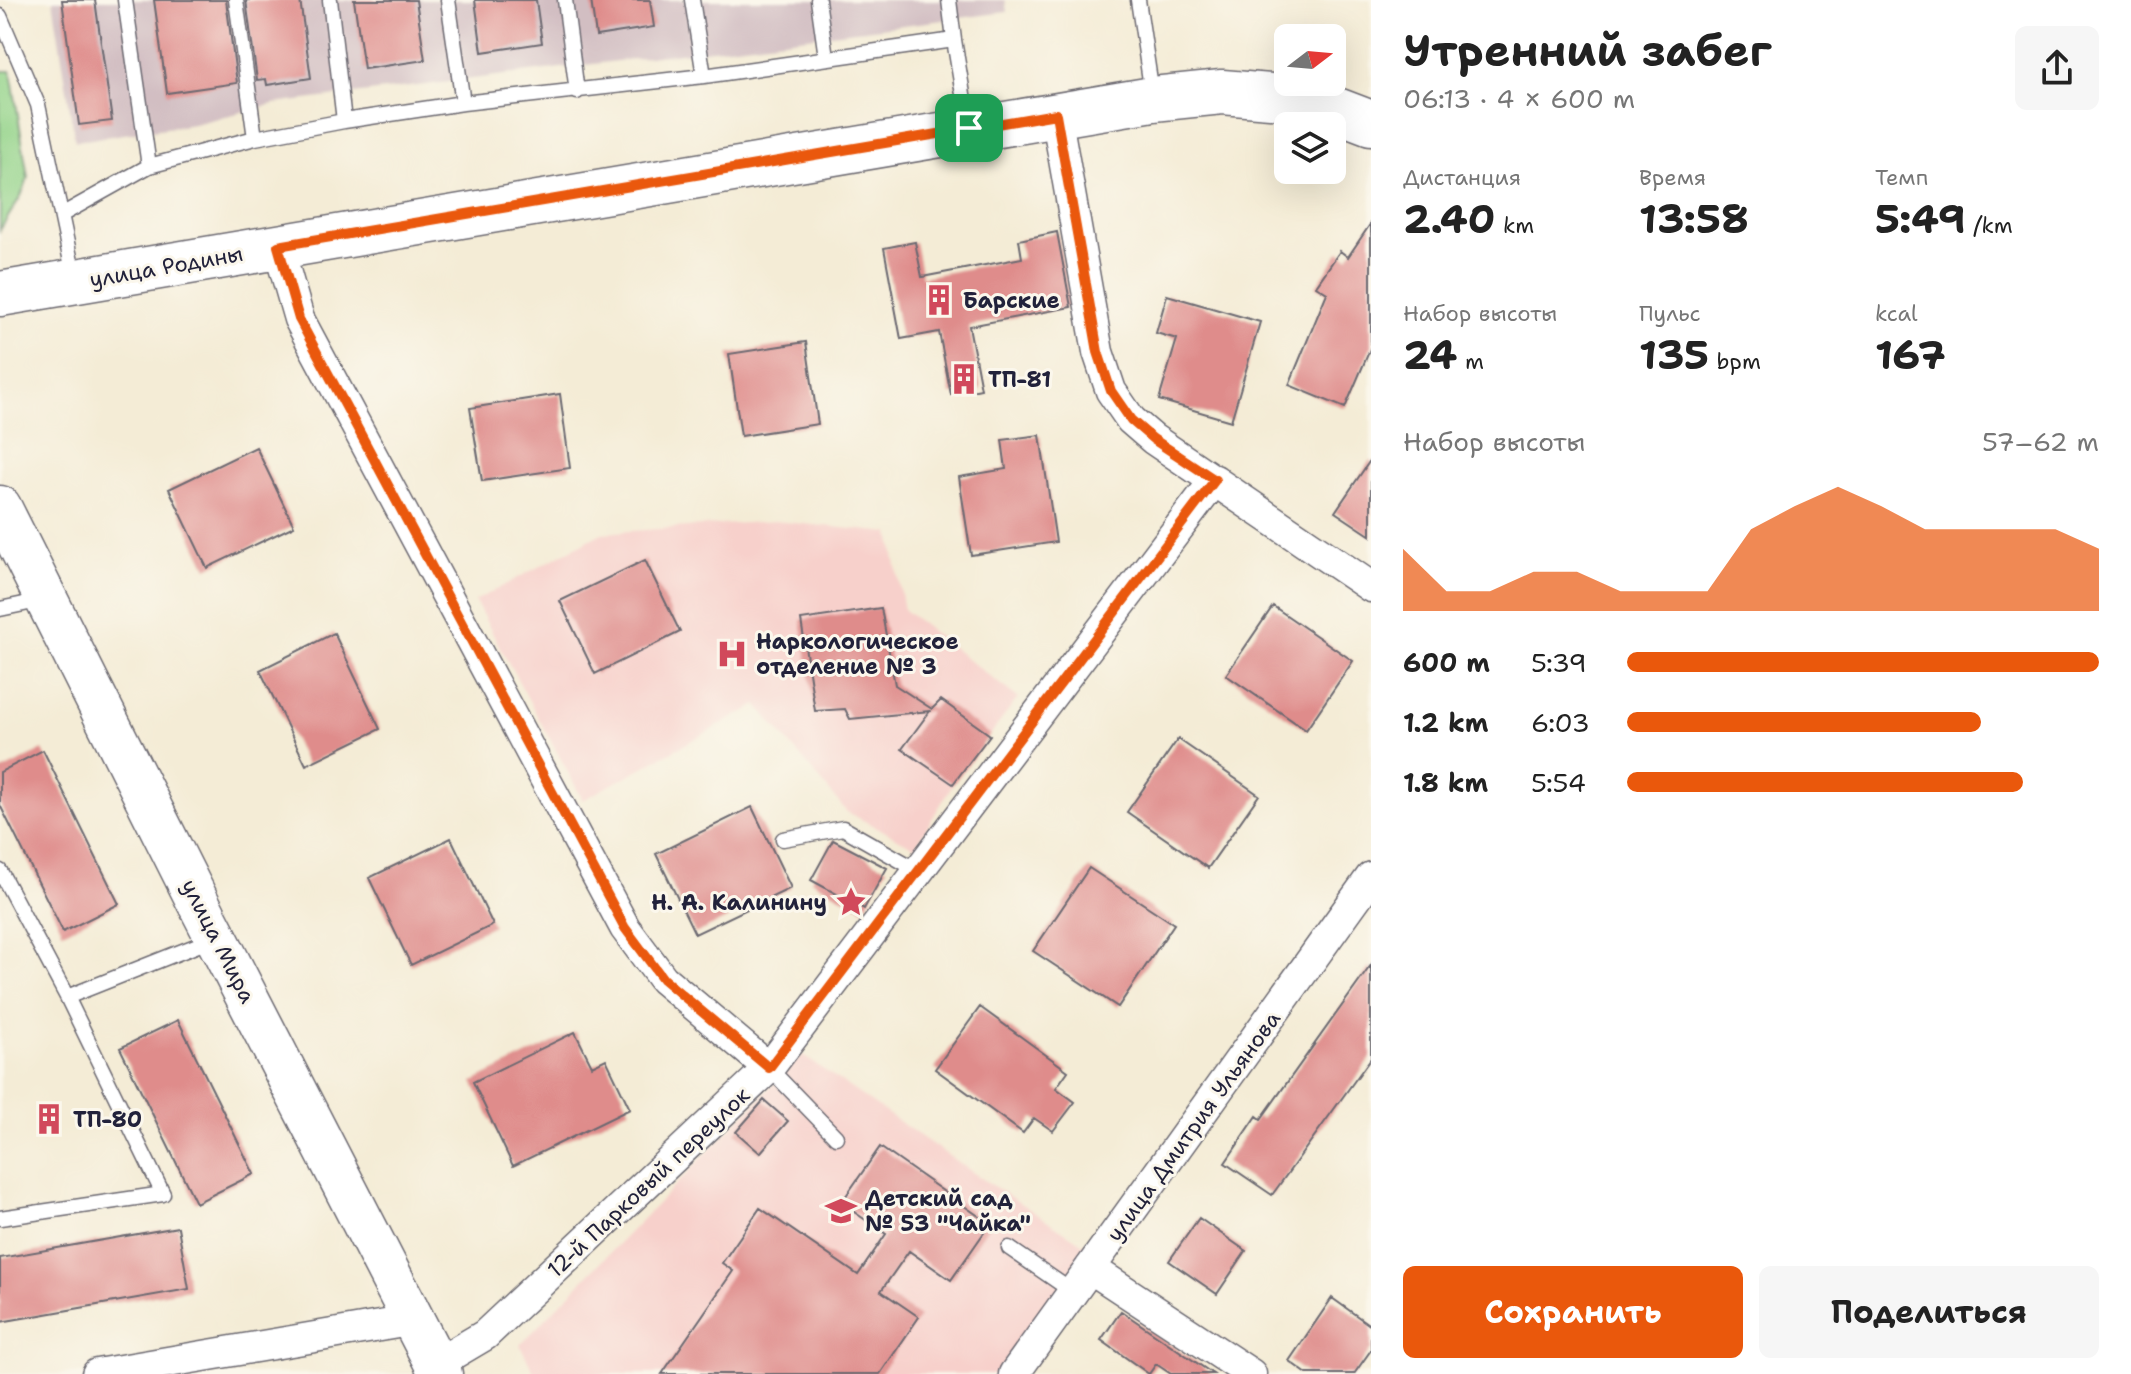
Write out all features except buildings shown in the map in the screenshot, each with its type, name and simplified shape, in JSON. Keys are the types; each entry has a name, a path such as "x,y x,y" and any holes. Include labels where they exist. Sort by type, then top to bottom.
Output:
{"main road":[{"name":"улица Родины","path":"0,294 1153,99 1222,92 1308,99 1371,123"},
{"name":"улица Мира","path":"0,507 439,1369"}],"street":[{"path":"1056,114 1098,352 1111,391 1131,420 1153,439 1371,587"},
{"path":"278,246 299,319 625,928 663,979 769,1068"},
{"name":"12-й Парковый переулок","path":"439,1369 485,1335 769,1068 1215,480"},
{"name":"улица Дмитрия Ульянова","path":"1014,1374 1371,877"},
{"path":"1082,1280 1251,1374"},
{"path":"97,1374 415,1320"}],"lane":[{"path":"125,0 149,166"},
{"path":"236,0 255,138"},
{"path":"330,0 344,121"},
{"path":"448,0 463,103"},
{"path":"565,0 577,92"},
{"path":"692,0 704,76"},
{"path":"818,0 826,57"},
{"path":"949,0 969,128"},
{"path":"1138,0 1153,99"},
{"path":"0,16 38,105 75,282"},
{"path":"63,214 149,166 255,138 463,103 704,76 954,40"},
{"path":"0,609 46,599"},
{"path":"783,839 843,828 917,870"},
{"path":"0,871 67,997 163,1194 0,1218"},
{"path":"67,997 217,938"},
{"path":"769,1068 836,1137"},
{"path":"1009,1248 1082,1280"}],"shaded area":[{"path":"53,0 1005,0 1007,12 274,104 194,124 75,141"},
{"name":"Наркологическое отделение № 3","path":"775,521 890,533 904,610 1018,698 953,784 915,847 847,812 757,705 583,800 475,601 602,533"},
{"name":"Детский сад № 53 \"Чайка\"","path":"802,1055 1088,1247 995,1374 535,1374 520,1345"}],"green space":[{"path":"0,71 11,71 28,178 0,230"}],"place":[{"name":"Барские","path":"939,300"},
{"name":"ТП-81","path":"964,379"},
{"name":"Наркологическое отделение № 3","path":"732,654"},
{"name":"Н. А. Калинину","path":"851,902"},
{"name":"ТП-80","path":"49,1119"},
{"name":"Детский сад № 53 \"Чайка\"","path":"841,1211"}],"route":[{"path":"1056,114 1098,352 1111,391 1131,420 1153,439 1215,480 769,1068 663,979 625,928 299,319 278,246 969,128 1056,114"}]}
